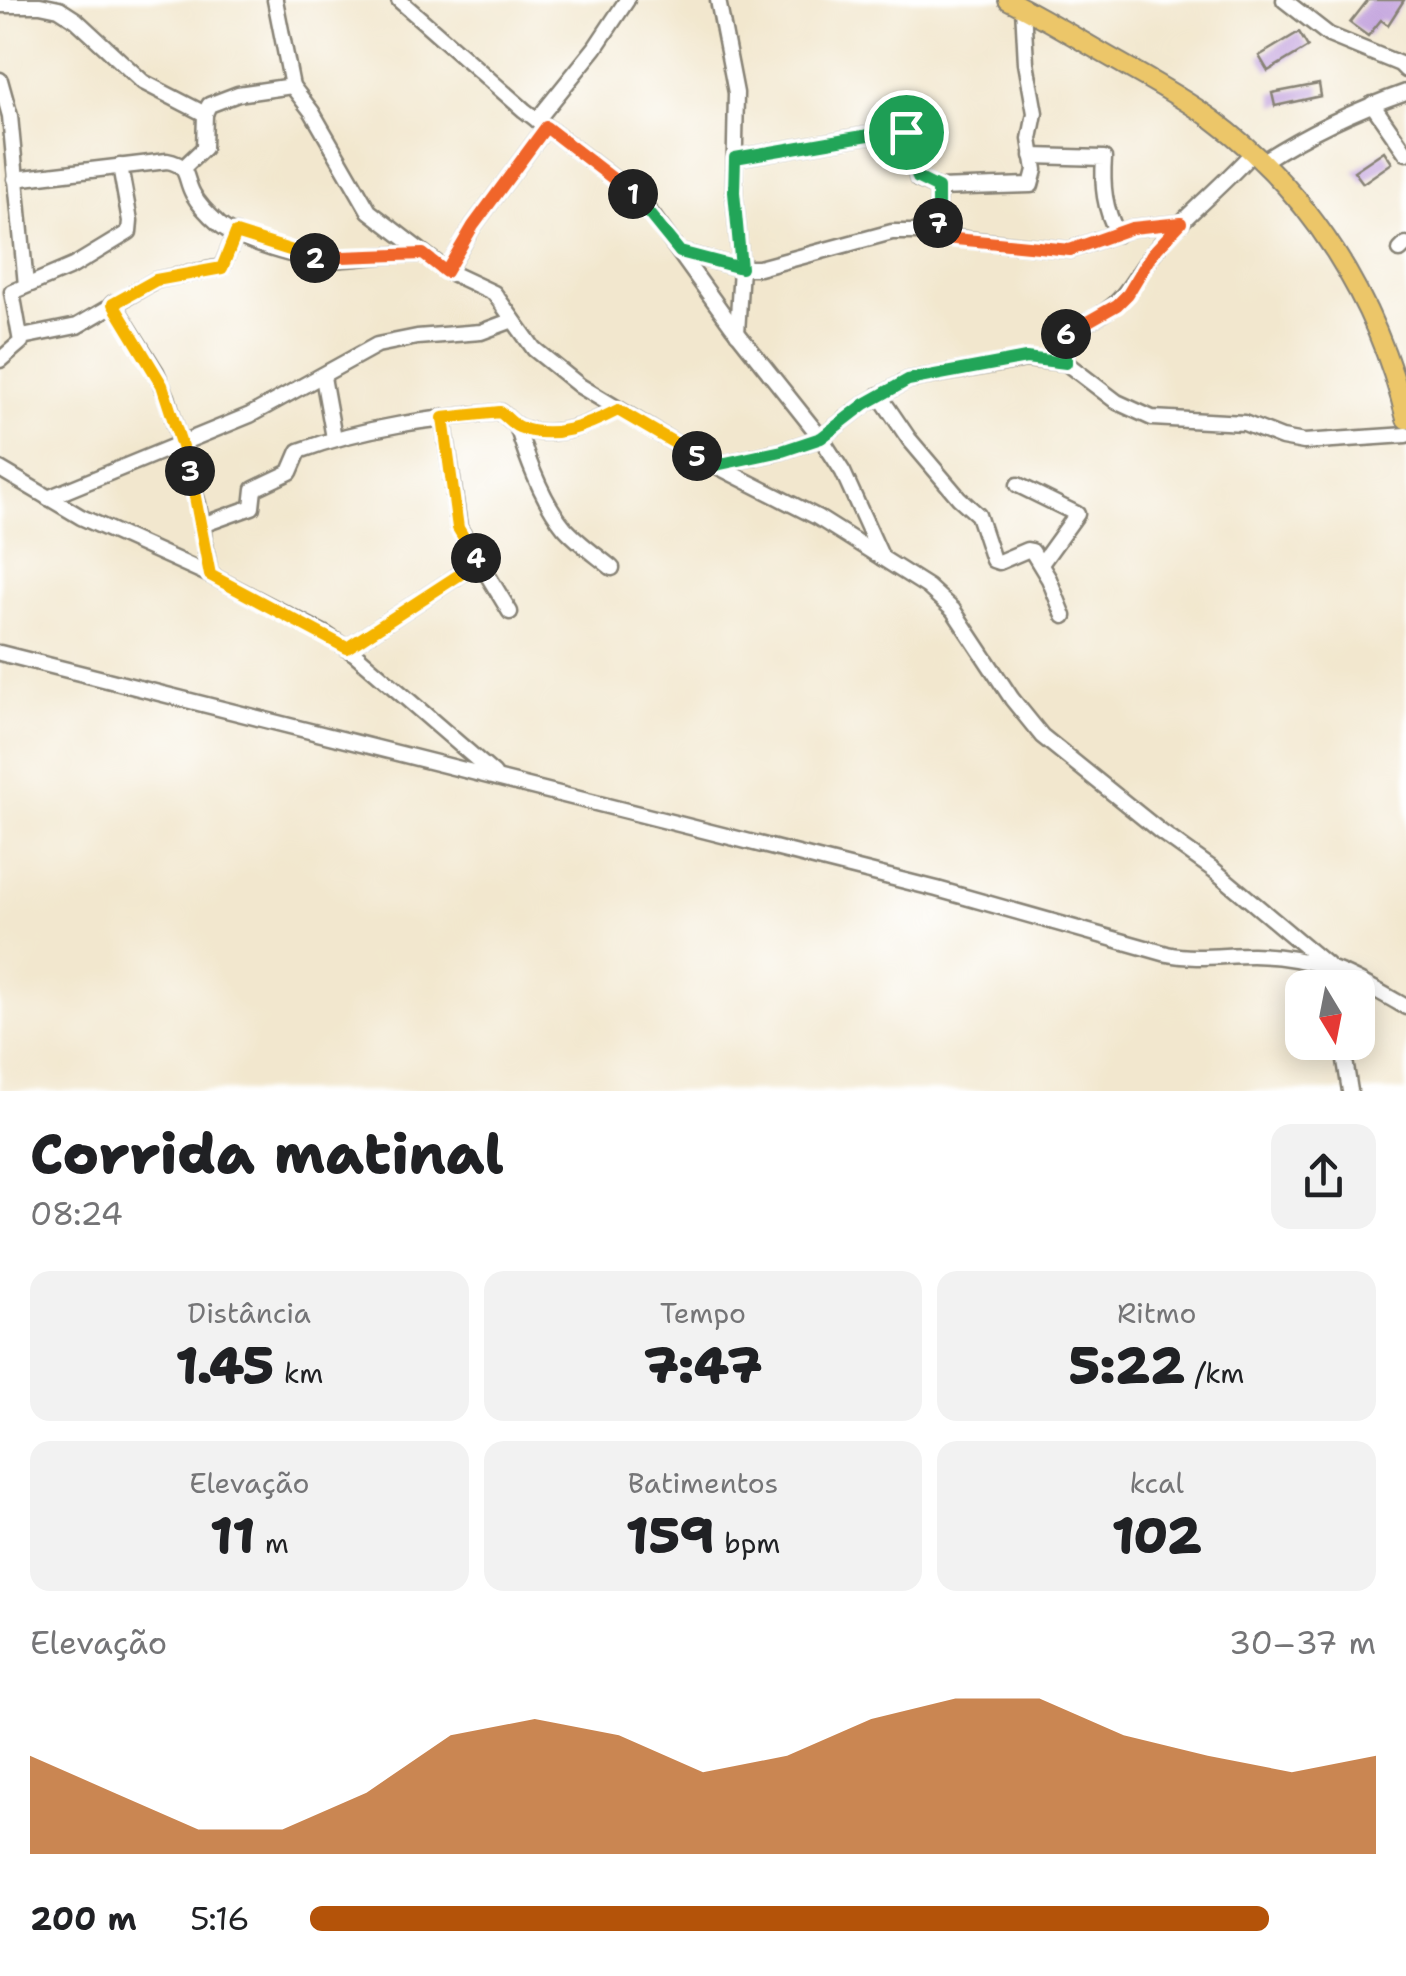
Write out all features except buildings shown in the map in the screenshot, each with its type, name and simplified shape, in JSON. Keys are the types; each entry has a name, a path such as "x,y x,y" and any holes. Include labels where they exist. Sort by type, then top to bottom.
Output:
{"main road":[{"path":"1016,4 1183,99 1257,157 1305,209 1344,264 1379,331 1406,418"}],"street":[{"path":"274,0 292,86 312,112 369,210 446,272 488,288 534,350 618,410 788,500 912,574 953,610 1012,699 1042,736 1214,870 1327,965 1406,1007"},
{"path":"400,0 542,124 642,202 737,333 821,438 843,472 883,558"},
{"path":"446,272 473,226 627,0"},
{"path":"718,0 734,75 734,192 741,268 737,333"},
{"path":"1284,0 1329,35 1406,70"},
{"path":"0,6 40,4 58,9 89,31 143,82 205,114"},
{"path":"735,158 904,129 918,178 938,188 1030,185 1036,170 1030,139 1035,113 1016,4"},
{"path":"0,80 10,116 26,284"},
{"path":"184,168 204,148 209,105 226,97 292,86"},
{"path":"1066,363 1068,330 1103,316 1117,305 1152,254 1181,223 1257,157 1406,92"},
{"path":"1372,104 1406,153"},
{"path":"1032,156 1104,158 1104,192 1118,234"},
{"path":"15,179 168,161 184,168 193,194 222,226 236,233 318,259 423,254"},
{"path":"0,360 19,345 22,337 12,292 73,266 129,232 120,166"},
{"path":"938,188 938,234"},
{"path":"680,252 741,268 789,262 892,232 1080,249 1150,224 1181,223"},
{"path":"22,337 73,328 156,280 222,268 236,233"},
{"path":"113,304 162,385 189,468 210,575"},
{"path":"48,498 250,415 377,345 467,334 513,320"},
{"path":"716,465 821,438 879,395 908,380 1026,358 1066,363 1116,402 1152,418 1244,423 1304,442 1406,435"},
{"path":"323,377 334,438"},
{"path":"879,395 909,439 978,515 993,560 999,562 1027,550 1032,552 1064,616"},
{"path":"202,525 252,507 254,489 290,472 300,451 334,438 500,412 517,426 547,432 573,430 618,410"},
{"path":"443,418 458,528 510,612"},
{"path":"517,426 556,516 568,532 612,568"},
{"path":"0,468 81,517 210,575 347,648 498,778"},
{"path":"1018,485 1077,514 1040,564"},
{"path":"347,648 479,562"},
{"path":"0,652 937,889 1166,954 1200,958 1269,956 1327,965"},
{"path":"1327,965 1328,970"},
{"path":"1345,1060 1350,1091"}],"route":[{"path":"546,127 642,202 680,252 741,268 735,158 904,129 906,132 918,178 938,188 938,234 945,238 1070,250 1132,228 1181,223 1152,254 1117,305 1103,316 1068,330 1066,363 1026,358 908,380 865,404 821,438 782,451 716,465 618,410 573,430 547,432 517,426 500,412 443,418 458,528 479,562 347,648 210,575 198,504 167,397 156,372 113,304 149,282 222,268 236,233 318,259 423,254 446,272 473,226 546,127"}]}
